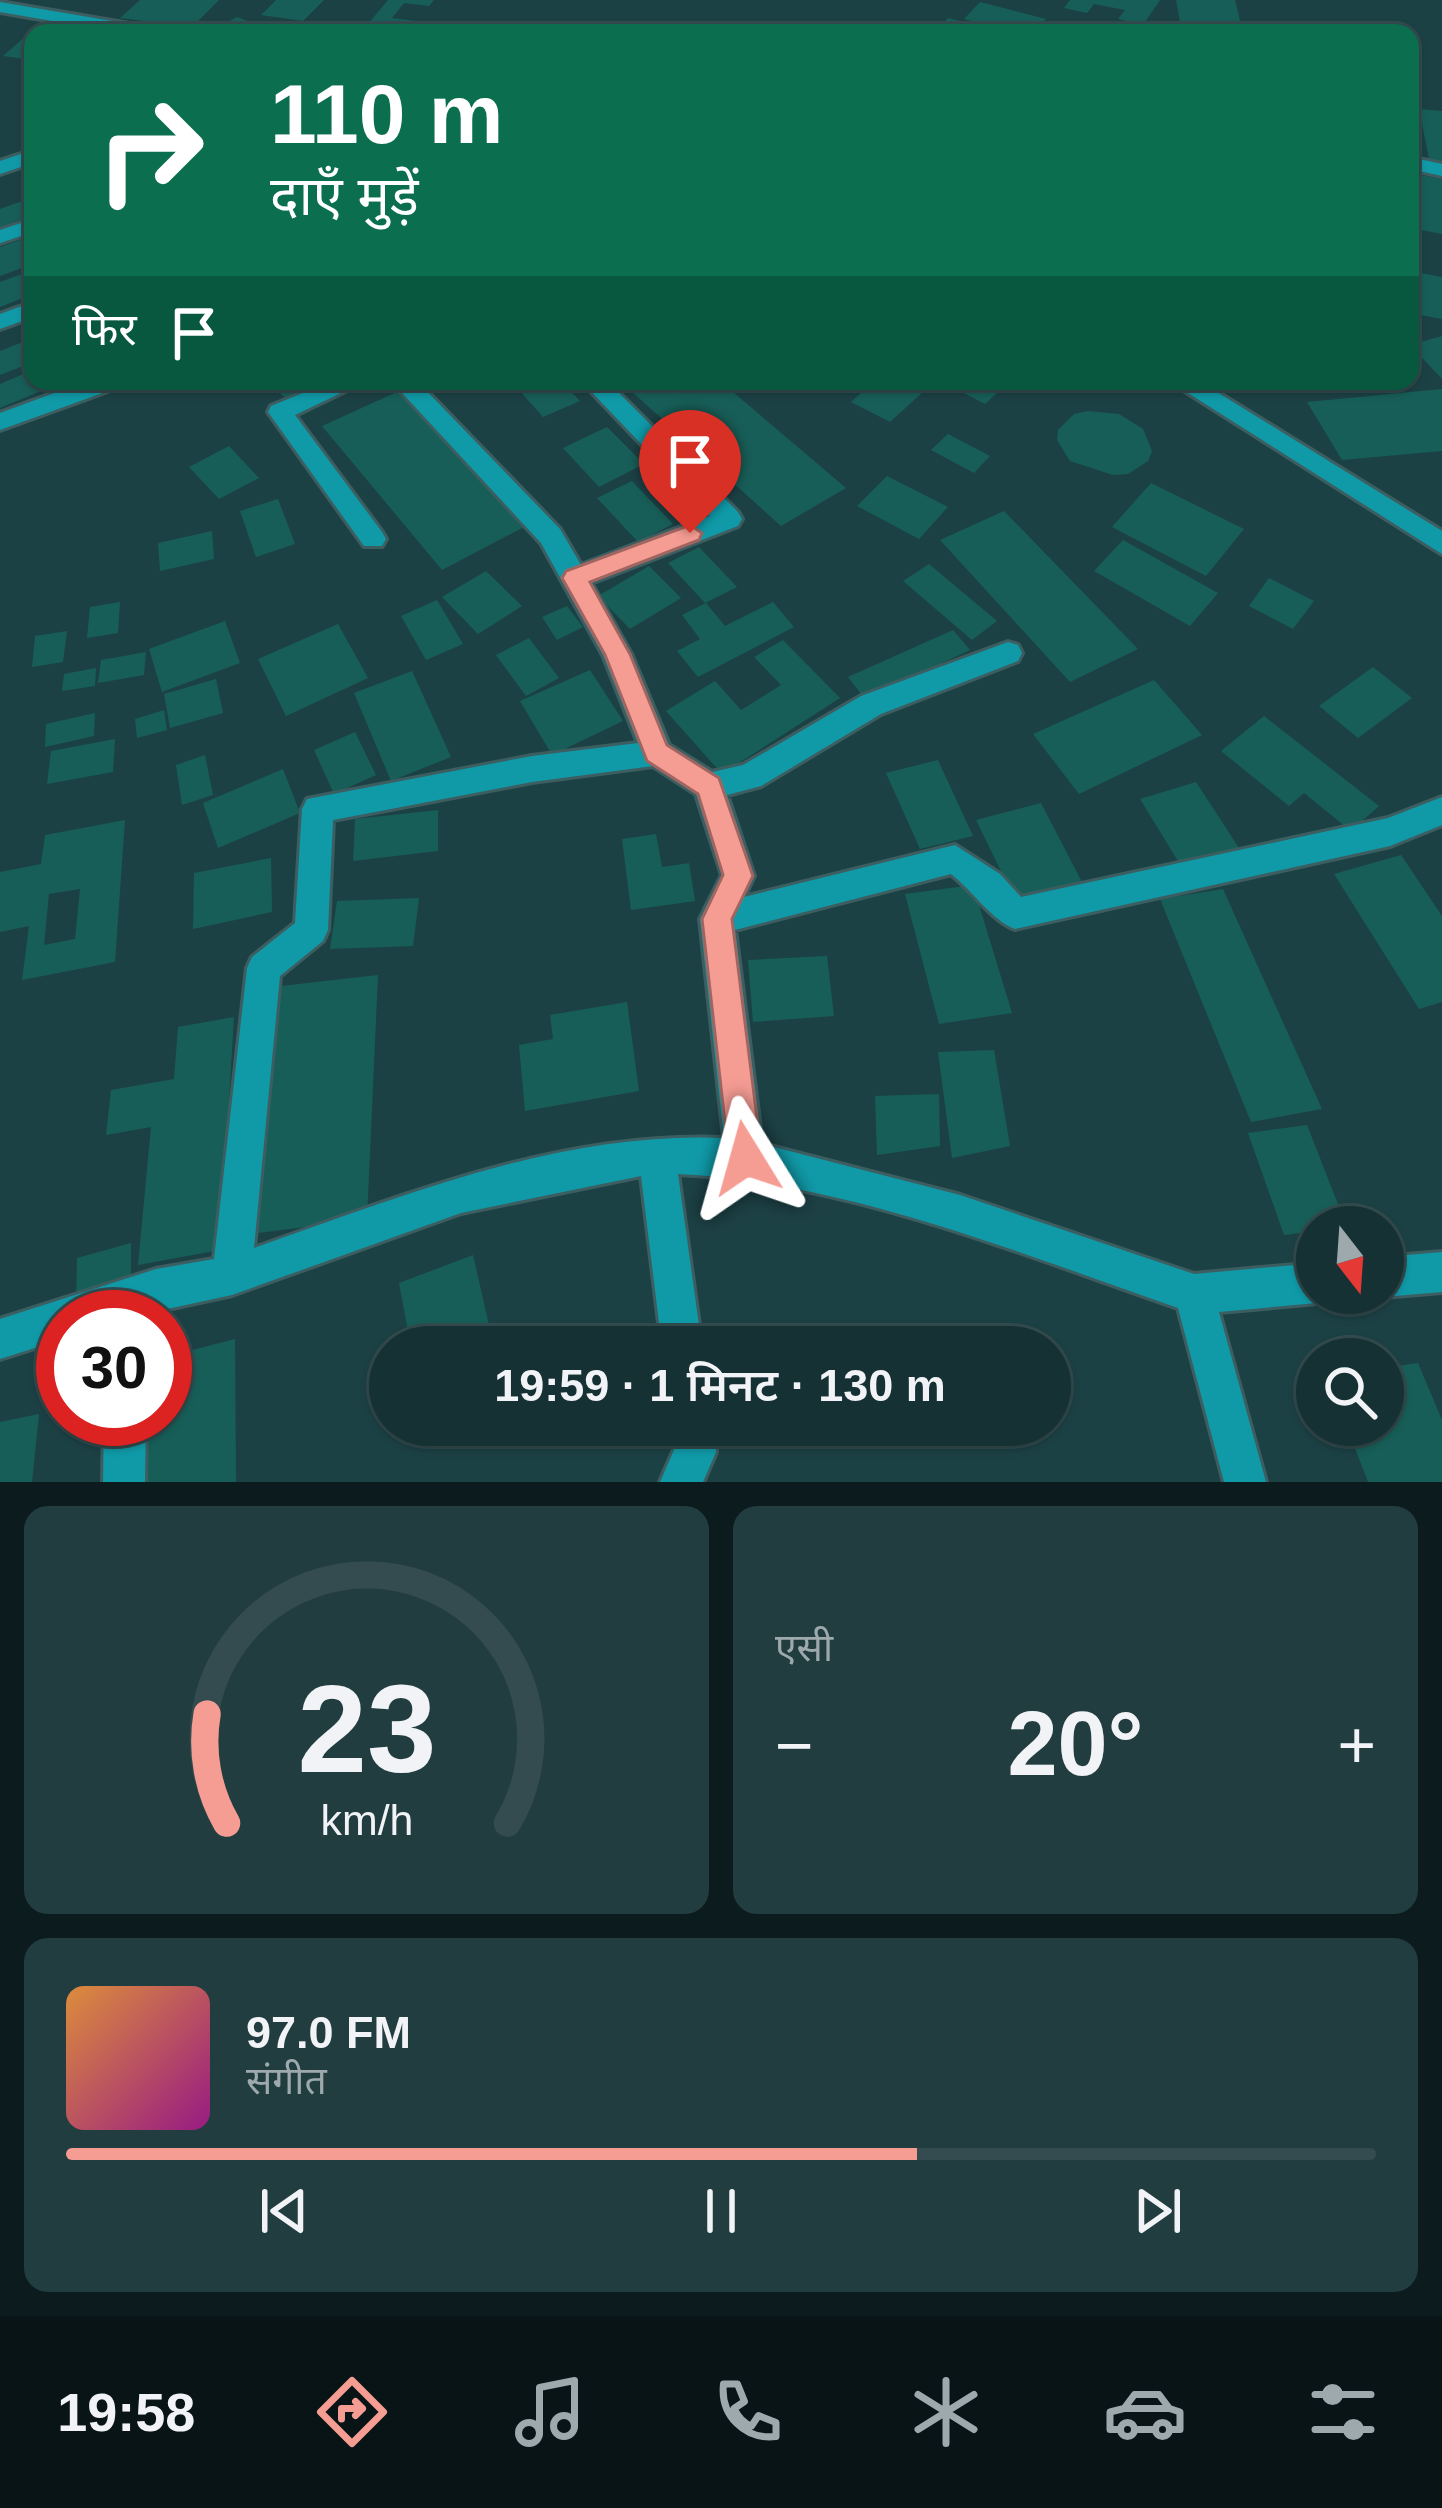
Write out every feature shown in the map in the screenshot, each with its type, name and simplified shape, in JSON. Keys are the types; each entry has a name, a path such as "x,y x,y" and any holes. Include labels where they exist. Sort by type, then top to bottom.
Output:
{"street":[{"path":"0,7 100,24"},
{"path":"0,146 16,162"},
{"path":"0,422 87,390"},
{"path":"333,390 280,412 373,539"},
{"path":"412,390 551,536 617,654 657,753 709,786 738,876 717,919 746,1158"},
{"path":"575,578 729,519 602,390"},
{"path":"1196,390 1442,544"},
{"path":"709,786 750,777 871,705 1008,653"},
{"path":"232,1275 264,968 311,930 318,809 532,769 657,753"},
{"path":"717,919 955,859 989,884 1015,914 1390,832 1442,811"},
{"path":"657,1154 679,1326"},
{"path":"183,1290 461,1194 657,1154 746,1158 960,1214 1194,1294 1296,1285"},
{"path":"1404,1275 1442,1272"},
{"path":"1194,1294 1245,1482"},
{"path":"0,1339 36,1328"},
{"path":"124,1482 125,1446"},
{"path":"681,1482 694,1446"}],"building":[{"path":"140,0 219,0 195,24 120,18"},
{"path":"276,0 324,0 303,21 261,15"},
{"path":"388,0 434,0 429,6 404,3 392,18 423,24 368,24"},
{"path":"1070,0 1160,0 1144,24 1118,19 1125,10 1094,4 1087,13 1064,8"},
{"path":"1176,0 1235,0 1241,24 1180,24"},
{"path":"980,2 1046,19 1042,24 983,24 964,19"},
{"path":"237,17 256,24 224,24"},
{"path":"948,18 973,24 943,24"},
{"path":"24,38 24,59 3,56"},
{"path":"1419,109 1442,111 1442,165 1430,164"},
{"path":"1421,175 1442,179 1442,234 1421,230"},
{"path":"24,200 24,218 0,227 0,209"},
{"path":"24,238 24,267 0,276 0,247"},
{"path":"24,273 24,298 0,307 0,282"},
{"path":"1419,273 1442,277 1442,319 1419,315"},
{"path":"1442,336 1442,379 1419,355 1419,342"},
{"path":"24,342 24,366 0,375 0,351"},
{"path":"24,374 24,390 43,390 0,408 0,384"},
{"path":"1442,389 1442,451 1342,460 1307,402"},
{"path":"277,390 301,390 285,398"},
{"path":"519,390 570,390 580,401 543,417"},
{"path":"630,390 731,390 846,488 781,526"},
{"path":"858,390 924,391 890,422 851,402 862,392"},
{"path":"958,390 1000,390 985,404"},
{"path":"399,391 524,527 442,570 322,426"},
{"path":"1074,414 1119,414 1143,429 1152,451 1148,461 1128,474 1113,475 1070,461 1057,440 1058,430"},
{"path":"607,427 644,464 599,487 563,448"},
{"path":"948,434 990,456 974,473 931,450"},
{"path":"229,446 259,478 219,499 189,467"},
{"path":"887,476 948,507 919,539 857,506"},
{"path":"632,481 673,524 638,542 597,498"},
{"path":"1151,483 1244,529 1206,576 1112,527"},
{"path":"278,499 295,544 256,557 240,511"},
{"path":"1004,511 1138,649 1070,682 940,540"},
{"path":"212,531 214,559 160,571 158,543"},
{"path":"1123,540 1218,593 1190,626 1094,571"},
{"path":"699,547 737,587 705,603 668,563"},
{"path":"929,564 997,621 972,640 903,581"},
{"path":"649,566 681,598 630,629 598,596"},
{"path":"486,571 522,606 478,634 442,597"},
{"path":"1269,578 1314,601 1293,629 1249,606"},
{"path":"437,600 463,644 426,660 401,616"},
{"path":"120,602 118,633 87,638 90,607"},
{"path":"773,602 794,627 698,677 677,651 700,639 682,615 706,603 725,626"},
{"path":"567,606 583,627 557,640 542,617"},
{"path":"225,621 240,663 162,692 149,649"},
{"path":"338,624 368,678 286,716 258,659"},
{"path":"953,630 970,650 865,699 848,677"},
{"path":"67,631 63,662 32,667 35,636"},
{"path":"529,638 559,678 526,696 496,655"},
{"path":"783,640 840,698 722,774 666,711 715,681 741,710 781,685 754,657"},
{"path":"146,652 144,675 98,683 101,660"},
{"path":"1373,667 1412,698 1358,738 1319,706"},
{"path":"96,668 95,686 62,691 64,674"},
{"path":"590,670 623,721 552,755 520,701"},
{"path":"412,671 451,757 391,781 354,693"},
{"path":"216,679 223,713 170,728 164,694"},
{"path":"1154,680 1202,735 1079,794 1033,734"},
{"path":"164,710 167,730 137,738 135,719"},
{"path":"95,713 94,736 45,747 46,724"},
{"path":"1264,716 1379,806 1351,831 1304,793 1289,806 1221,751"},
{"path":"355,732 376,775 334,794 314,750"},
{"path":"115,739 113,772 47,784 51,751"},
{"path":"205,755 213,795 182,805 176,765"},
{"path":"938,760 973,836 920,849 886,773"},
{"path":"283,769 300,813 218,848 203,803"},
{"path":"1196,782 1239,848 1181,866 1140,799"},
{"path":"1041,803 1083,884 1016,902 976,820"},
{"path":"438,810 438,851 353,861 355,819"},
{"path":"125,820 115,962 22,980 29,926 0,932 0,872 41,864 45,835","holes":["80,889 75,939 44,945 49,894"]},
{"path":"656,834 662,867 689,863 695,901 631,910 622,839"},
{"path":"1401,855 1442,916 1442,1002 1419,1009 1334,874"},
{"path":"271,858 272,912 193,929 194,873"},
{"path":"973,885 1012,1013 939,1024 905,894"},
{"path":"1223,889 1322,1109 1251,1122 1160,899"},
{"path":"419,898 413,946 330,949 337,901"},
{"path":"827,956 834,1016 753,1022 748,960"},
{"path":"378,975 367,1219 258,1233 281,986"},
{"path":"627,1002 639,1091 525,1111 519,1045 553,1039 550,1015"},
{"path":"234,1017 220,1250 138,1265 151,1127 106,1135 111,1090 174,1079 178,1027"},
{"path":"994,1050 1010,1146 952,1158 938,1052"},
{"path":"939,1094 940,1146 877,1155 875,1096"},
{"path":"1307,1125 1339,1206 1296,1206 1296,1234 1284,1235 1248,1133"},
{"path":"131,1243 131,1290 76,1290 77,1258"},
{"path":"473,1255 489,1326 407,1326 399,1283"},
{"path":"235,1339 236,1482 143,1482 144,1446 192,1446 192,1350"},
{"path":"1418,1363 1442,1420 1442,1482 1368,1482 1354,1446 1404,1446 1404,1365"},
{"path":"36,1415 32,1482 0,1482 0,1422"}],"route":[{"path":"690,533 575,578 617,654 657,753 709,786 738,876 717,919 728,1043 746,1158"}]}
